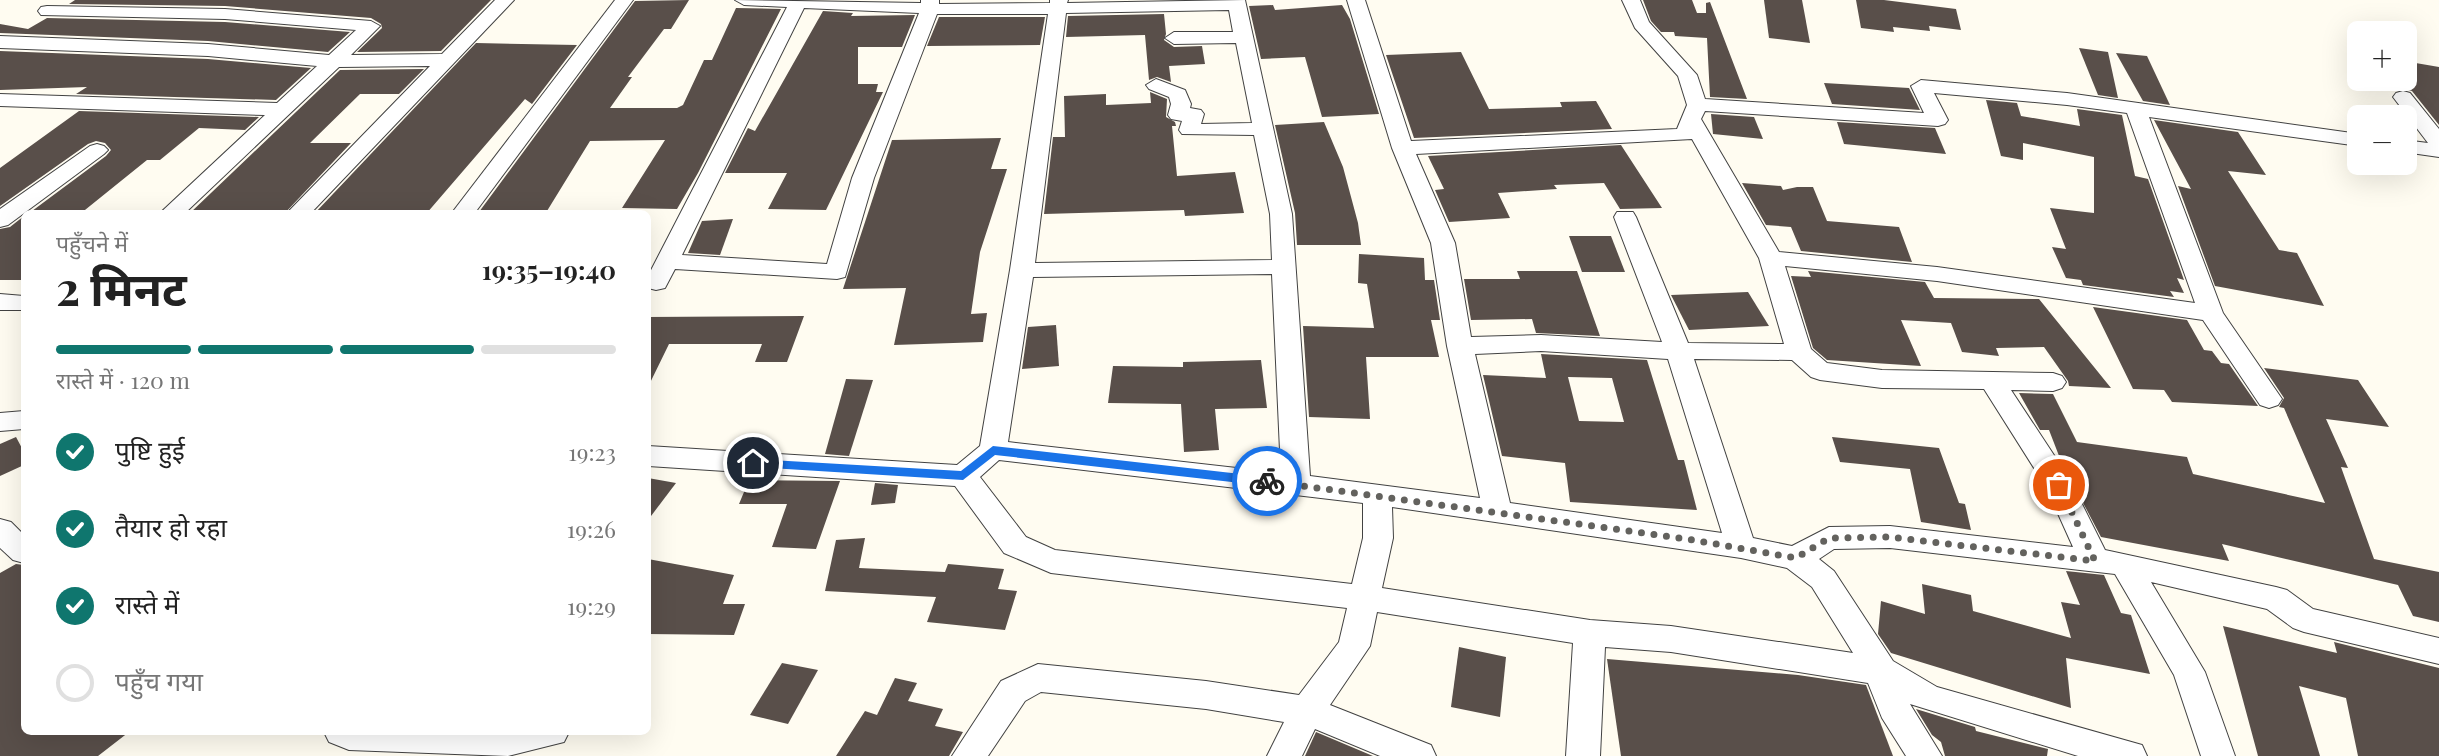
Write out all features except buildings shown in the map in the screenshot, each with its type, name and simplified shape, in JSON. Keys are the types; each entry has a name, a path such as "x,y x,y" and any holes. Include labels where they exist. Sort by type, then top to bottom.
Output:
{"street":[{"path":"0,41 65,0"},
{"path":"302,210 505,0"},
{"path":"465,210 624,0"},
{"path":"744,0 798,3 1058,5 1236,2 1281,214 1296,484"},
{"path":"1356,0 1403,149 1443,243 1460,346 1498,512"},
{"path":"1631,0 1641,24 1687,75 1694,112 1770,258 1799,352 1820,371 1882,379 2053,382"},
{"path":"656,283 798,3"},
{"path":"667,261 836,272 863,178 930,4"},
{"path":"651,456 963,476 993,450 1022,270 1058,5"},
{"path":"35,18 225,14 372,26 174,210"},
{"path":"1174,38 1244,37"},
{"path":"0,41 208,50 335,60 447,60"},
{"path":"1156,85 1178,94 1181,104 1178,115 1194,114 1189,130 1263,129"},
{"path":"1694,112 1938,120 1921,86 2067,99 2347,138"},
{"path":"2403,97 2439,143"},
{"path":"0,100 281,109"},
{"path":"2136,110 2211,313 2269,399"},
{"path":"1403,149 1685,135 1694,112"},
{"path":"2417,148 2439,151"},
{"path":"0,223 97,150"},
{"path":"1625,217 1678,351 1741,547"},
{"path":"0,223 21,226"},
{"path":"1770,258 1937,274 2211,313"},
{"path":"1022,270 1282,267"},
{"path":"0,302 21,303"},
{"path":"1460,346 1541,343 1678,351 1799,352"},
{"path":"1992,381 2110,563 2189,672 2218,756"},
{"path":"0,422 21,420"},
{"path":"993,450 1377,494 1741,547 1796,558 1823,579 1881,671 1894,709 1925,756"},
{"path":"963,476 1015,545 1051,561 1365,598 1590,633 1671,639 1881,671 1928,698 2130,756"},
{"path":"1284,756 1307,711 1353,646 1378,538 1377,494"},
{"path":"0,530 21,549"},
{"path":"1796,558 1829,538 1889,537 2110,563 2276,599 2304,619 2439,651"},
{"path":"1583,756 1590,633"},
{"path":"969,756 1013,691 1038,678 1206,695 1307,711 1419,756"},
{"path":"349,735 373,746 499,743 538,735"}],"way so far":[{"path":"1267,481 1377,494 1687,539 1796,558 1829,538 1889,537 2095,561 2059,485"}],"route":[{"path":"753,463 963,476 993,450 1267,481"}]}
